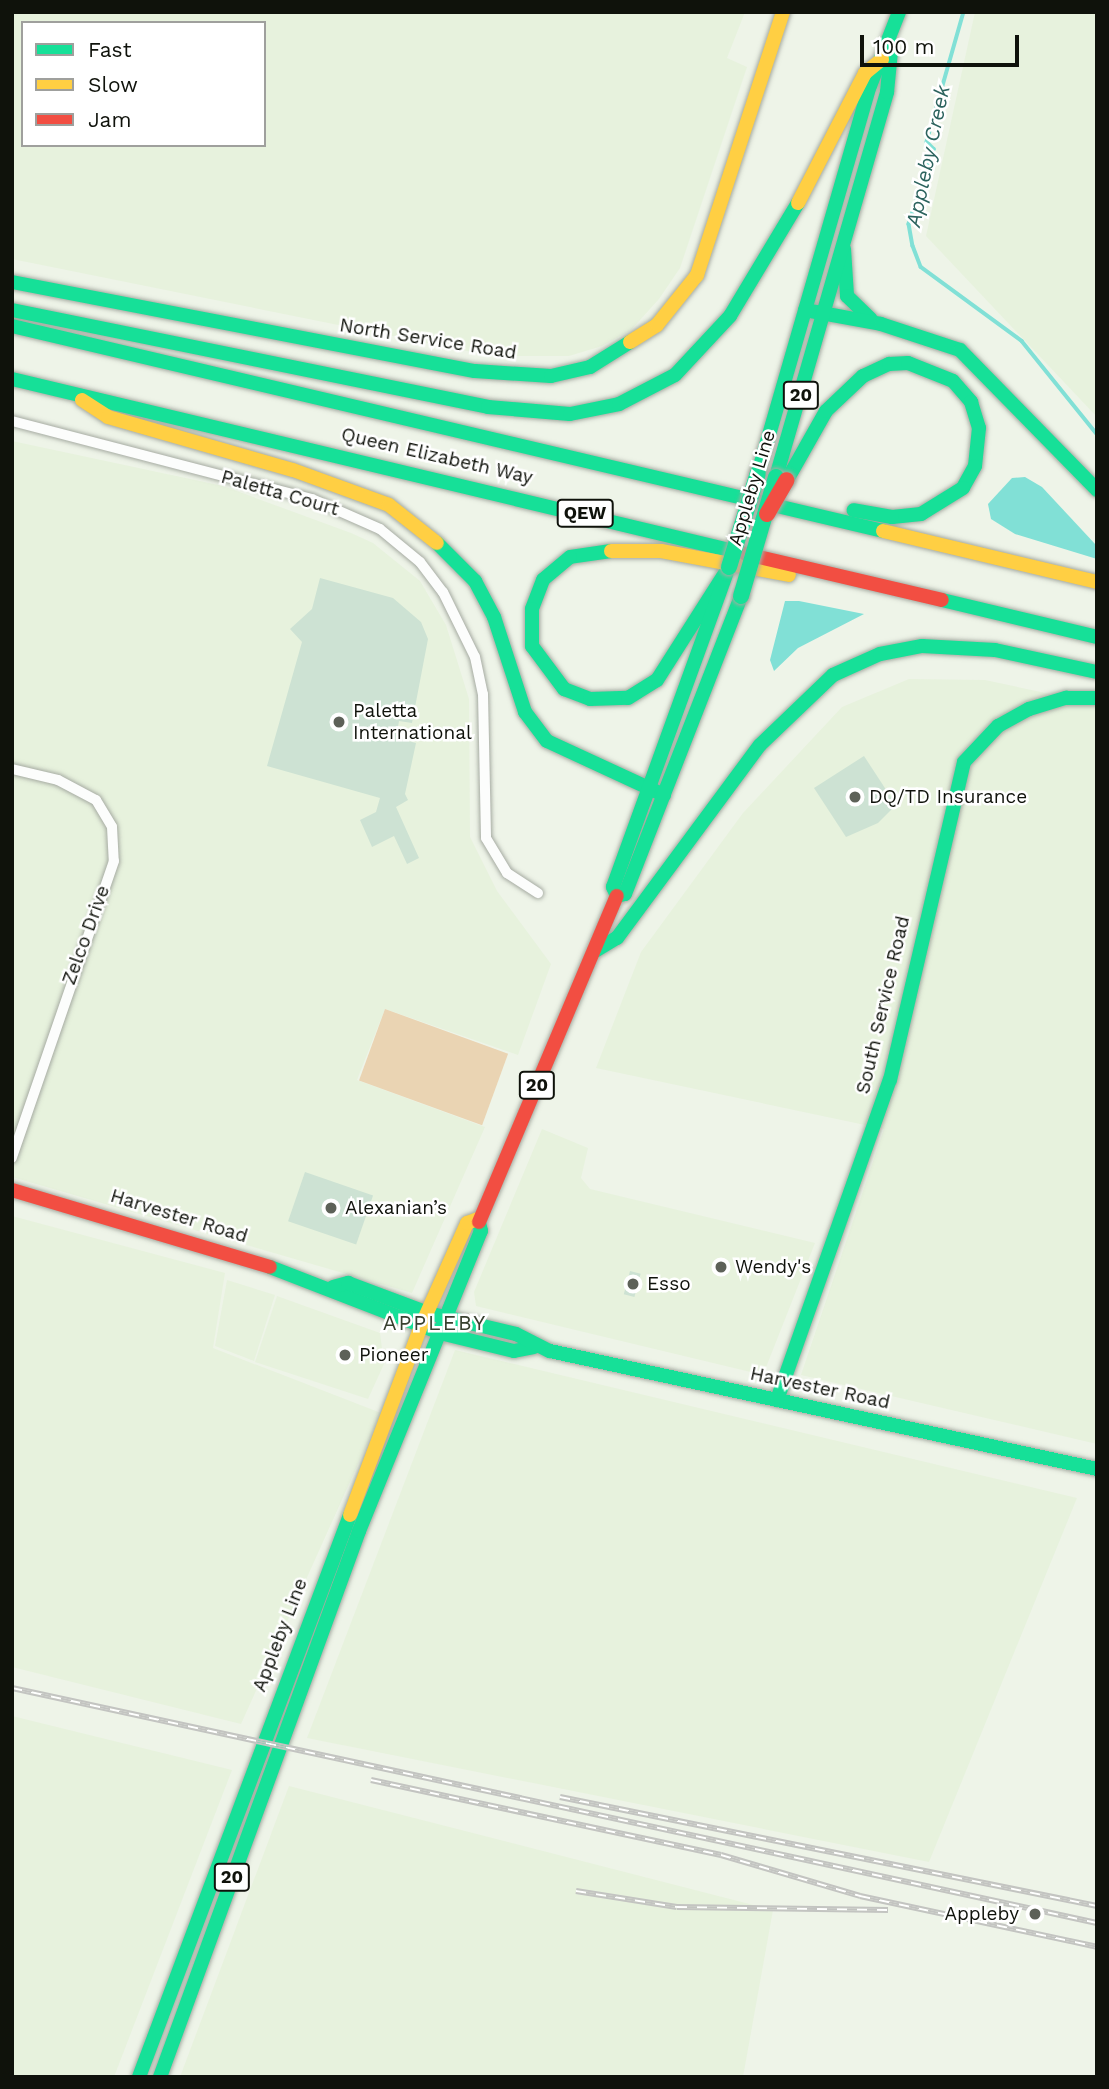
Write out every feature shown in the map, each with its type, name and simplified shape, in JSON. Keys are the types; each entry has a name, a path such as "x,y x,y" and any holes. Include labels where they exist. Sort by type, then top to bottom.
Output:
{"main road":[{"name":"North Service Road","path":"12,282 475,371 551,376 590,367 657,325 697,275 783,12"},
{"name":"Appleby Line","path":"657,792 717,590 729,568 805,310 898,12"},
{"name":"Appleby Line","path":"160,2077 359,1531 481,1231 478,1219 617,896 613,888 741,596 781,479 887,92 892,34"},
{"path":"12,310 488,407 570,414 619,404 675,375 730,316 820,167 865,74 882,59"},
{"path":"844,249 847,296 863,315 881,324"},
{"path":"805,310 881,324 942,341 976,361 1097,490"},
{"name":"Queen Elizabeth Way","path":"12,326 650,473 1097,582"},
{"path":"650,473 892,517 914,516 945,504 970,477 980,441 976,415 963,390 940,373 889,364 863,376 833,402 781,479"},
{"name":"Queen Elizabeth Way","path":"12,379 1097,637"},
{"path":"73,394 108,417 293,470 388,505 413,520 475,581 494,617 525,712 547,741 657,792"},
{"path":"717,590 671,664 657,680 628,698 590,699 564,689 532,646 532,609 543,580 570,557 589,551 661,551 827,582 877,584"},
{"path":"594,951 617,938 760,745 833,676 880,654 922,646 995,650 1097,672"},
{"name":"South Service Road","path":"777,1400 890,1080 964,762 998,726 1029,709 1066,698 1097,698"},
{"name":"Harvester Road","path":"12,1190 333,1287 348,1283 425,1320 440,1333 514,1351 534,1347"},
{"name":"Appleby Line","path":"139,2077 425,1320 467,1223 478,1219"},
{"path":"454,1297 476,1324"},
{"name":"Harvester Road","path":"425,1320 446,1317 516,1334 534,1347 1097,1469"}],"street":[{"name":"Paletta Court","path":"12,421 312,499 380,529 420,562 455,612 475,657 484,694 486,838 507,873 538,893"},
{"name":"Zelco Drive","path":"12,769 58,780 96,800 112,827 114,861 12,1157"}],"shaded area":[{"path":"12,12 745,12 727,58 747,67 680,268 659,299 631,330 602,346 569,356 492,356 12,259"},
{"path":"975,12 1097,12 1097,417 926,236"},
{"path":"12,441 223,486 351,533 373,543 420,581 446,625 469,699 470,837 497,891 551,964 518,1055 385,1009 357,1080 485,1127 412,1293 12,1177"},
{"path":"909,679 985,680 1097,704 1097,1444 801,1375 884,1129 596,1068 641,952 743,813 842,707"},
{"path":"385,1009 508,1054 482,1125 359,1080"},
{"path":"542,1129 588,1148 581,1178 590,1189 815,1243 763,1375 476,1306 474,1292"},
{"path":"12,1216 225,1273 213,1348 381,1413 241,1724 12,1667"},
{"path":"227,1280 275,1295 254,1361 215,1346"},
{"path":"277,1296 380,1333 384,1364 368,1399 255,1362"},
{"path":"455,1350 1077,1498 929,1862 307,1738"},
{"path":"12,1716 232,1770 114,2077 12,2077"},
{"path":"289,1786 773,1910 743,2077 180,2077"}],"water":[{"path":"1025,477 1042,487 1096,545 1097,559 1015,534 991,519 988,504 1012,478"},
{"path":"785,601 799,601 864,614 798,648 774,671 770,660"}],"building":[{"name":"Paletta International","path":"320,578 393,598 421,622 428,639 412,723 399,721 396,738 416,743 405,794 408,800 396,807 419,858 407,864 394,836 372,847 360,820 376,812 380,798 267,766 302,642 290,629 312,609"},
{"name":"DQ/TD Insurance","path":"864,756 896,805 878,823 846,837 814,788"},
{"name":"Alexanian’s","path":"305,1172 373,1195 356,1245 288,1221"},
{"name":"Esso","path":"630,1271 641,1274 634,1297 624,1294"}],"waterway":[{"name":"Appleby Creek","path":"964,12 927,142 934,149 909,224 913,246 921,267 1022,341 1097,434"}],"railway":[{"path":"12,1688 1097,1923"},
{"path":"371,1780 721,1855 860,1896 1097,1947"},
{"path":"560,1797 1097,1906"},
{"path":"576,1891 677,1907 888,1910"}],"traffic: fast":[{"path":"758,473 870,86 899,12"},
{"path":"776,477 887,92 891,51"},
{"path":"12,310 488,407 570,414 619,404 675,375 730,316 798,203"},
{"path":"844,249 847,296 871,319"},
{"path":"12,282 475,371 551,376 590,367 630,342"},
{"path":"805,310 881,324 960,350 1097,490"},
{"path":"12,326 883,531"},
{"path":"787,480 826,411 863,376 889,364 908,363 953,381 971,402 979,428 975,466 963,488 921,514 892,517 854,510"},
{"path":"12,379 746,554"},
{"path":"729,567 758,473"},
{"path":"741,596 776,477"},
{"path":"437,543 475,581 494,617 525,712 547,741 664,795"},
{"path":"611,551 570,557 543,580 532,609 532,646 564,689 590,699 628,698 657,680 729,567"},
{"path":"617,896 613,887 728,570"},
{"path":"617,896 625,894 741,596"},
{"path":"942,600 1097,637"},
{"path":"595,951 617,938 760,745 833,675 880,654 922,646 995,650 1097,672"},
{"path":"777,1400 890,1080 964,762 998,726 1029,709 1066,698 1097,698"},
{"path":"160,2077 359,1531 481,1231 479,1222"},
{"path":"270,1267 440,1333 514,1351 534,1347"},
{"path":"333,1287 348,1283 428,1313 516,1334 550,1351 1097,1469"},
{"path":"139,2077 350,1515"}],"traffic: slow":[{"path":"630,342 657,325 697,275 783,12"},
{"path":"798,203 865,73 882,59"},
{"path":"82,400 108,417 293,470 389,505 437,543"},
{"path":"883,531 1097,582"},
{"path":"611,551 661,551 789,575"},
{"path":"350,1515 421,1326 467,1223 478,1219"}],"traffic: jam":[{"path":"767,514 787,480"},
{"path":"746,554 942,600"},
{"path":"479,1222 617,896"},
{"path":"12,1190 270,1267"}],"place":[{"name":"Paletta International","path":"339,722"},
{"name":"DQ/TD Insurance","path":"855,797"},
{"name":"Alexanian’s","path":"331,1208"},
{"name":"Wendy's","path":"721,1267"},
{"name":"Esso","path":"633,1284"},
{"name":"Pioneer","path":"345,1355"},
{"name":"Appleby","path":"1035,1914"}],"district":[{"name":"APPLEBY","path":"435,1323"}]}
